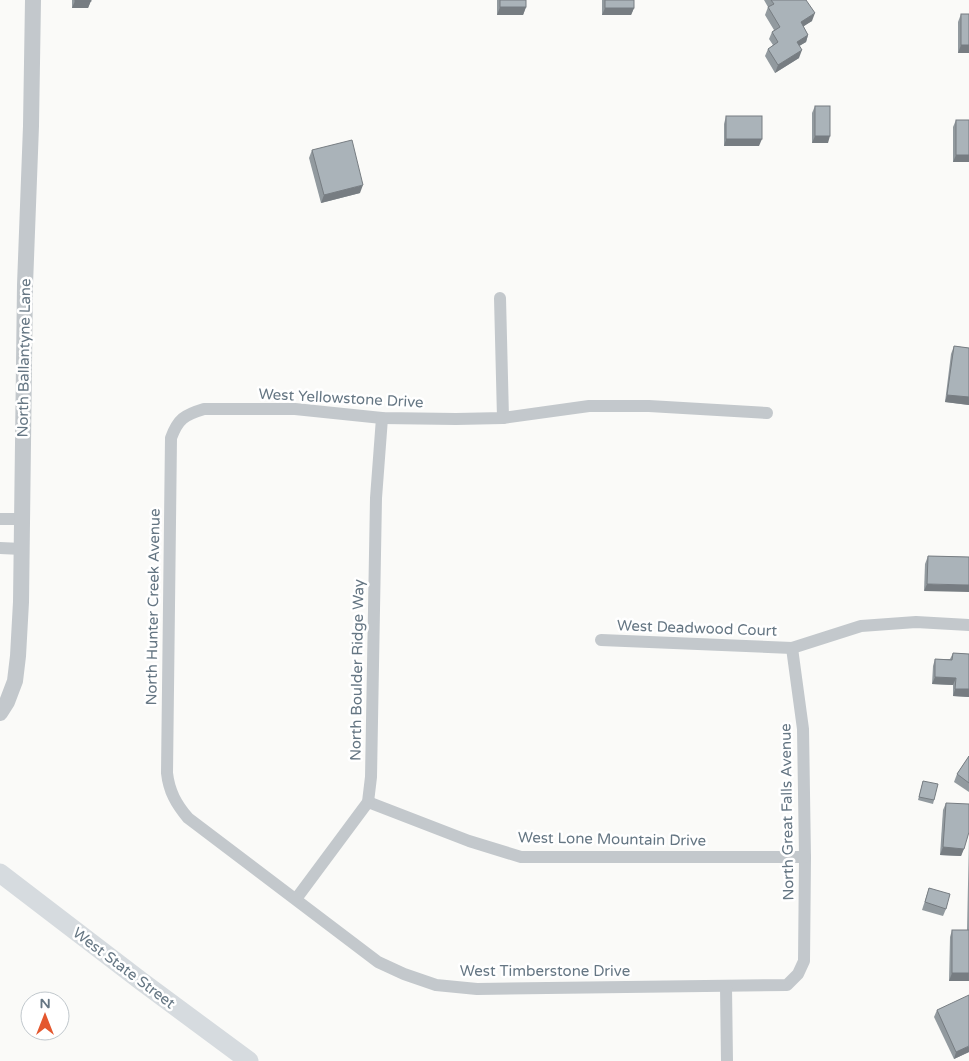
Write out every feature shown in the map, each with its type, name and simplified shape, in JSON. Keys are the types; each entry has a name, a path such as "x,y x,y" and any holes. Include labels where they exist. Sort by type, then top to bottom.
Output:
{"main road":[{"name":"West State Street","path":"0,873 141,981 250,1061"}],"street":[{"name":"North Ballantyne Lane","path":"0,713 7,702 15,681 18,656 22,549 25,285 31,126 33,0"},
{"path":"500,298 503,418"},
{"name":"West Yellowstone Drive","path":"180,419 204,409 295,410 382,418 456,419 503,418 589,406 649,406 767,413"},
{"name":"North Boulder Ridge Way","path":"296,899 368,802 371,777 376,498 382,418"},
{"name":"North Hunter Creek Avenue","path":"172,796 167,773 171,438 180,419"},
{"path":"0,518 22,519"},
{"path":"0,548 22,549"},
{"path":"792,648 861,626 916,622 969,625"},
{"name":"West Deadwood Court","path":"600,640 792,648"},
{"name":"North Great Falls Avenue","path":"792,648 803,728 804,961 798,974"},
{"name":"West Timberstone Drive","path":"172,796 188,818 378,962 404,974 436,985 476,989 787,985 798,974"},
{"name":"West Lone Mountain Drive","path":"368,802 469,841 521,857 805,857"},
{"path":"726,986 727,1061"}],"building":[{"path":"91,0 91,1 75,1"},
{"path":"500,0 526,0 526,7 500,7"},
{"path":"605,0 634,0 634,8 605,8"},
{"path":"771,0 806,0 815,13 801,22 808,35 797,42 802,50 778,65 768,49 778,42 772,32 780,27 768,7 774,4"},
{"path":"961,14 969,14 969,45 961,45"},
{"path":"815,106 830,106 830,136 815,136"},
{"path":"726,116 762,116 762,139 726,139"},
{"path":"956,120 969,120 969,155 956,155"},
{"path":"352,140 363,185 324,195 312,150"},
{"path":"954,346 969,348 969,397 947,395"},
{"path":"928,556 969,557 969,585 927,584"},
{"path":"953,653 969,654 969,689 955,689 956,678 935,677 935,659 952,660"},
{"path":"969,756 969,783 957,774"},
{"path":"923,781 938,784 934,800 919,797"},
{"path":"946,803 969,804 969,832 964,849 943,847"},
{"path":"929,888 950,894 946,909 925,902"},
{"path":"952,930 969,930 969,973 952,973"},
{"path":"969,995 969,1046 956,1052 937,1010"}]}
